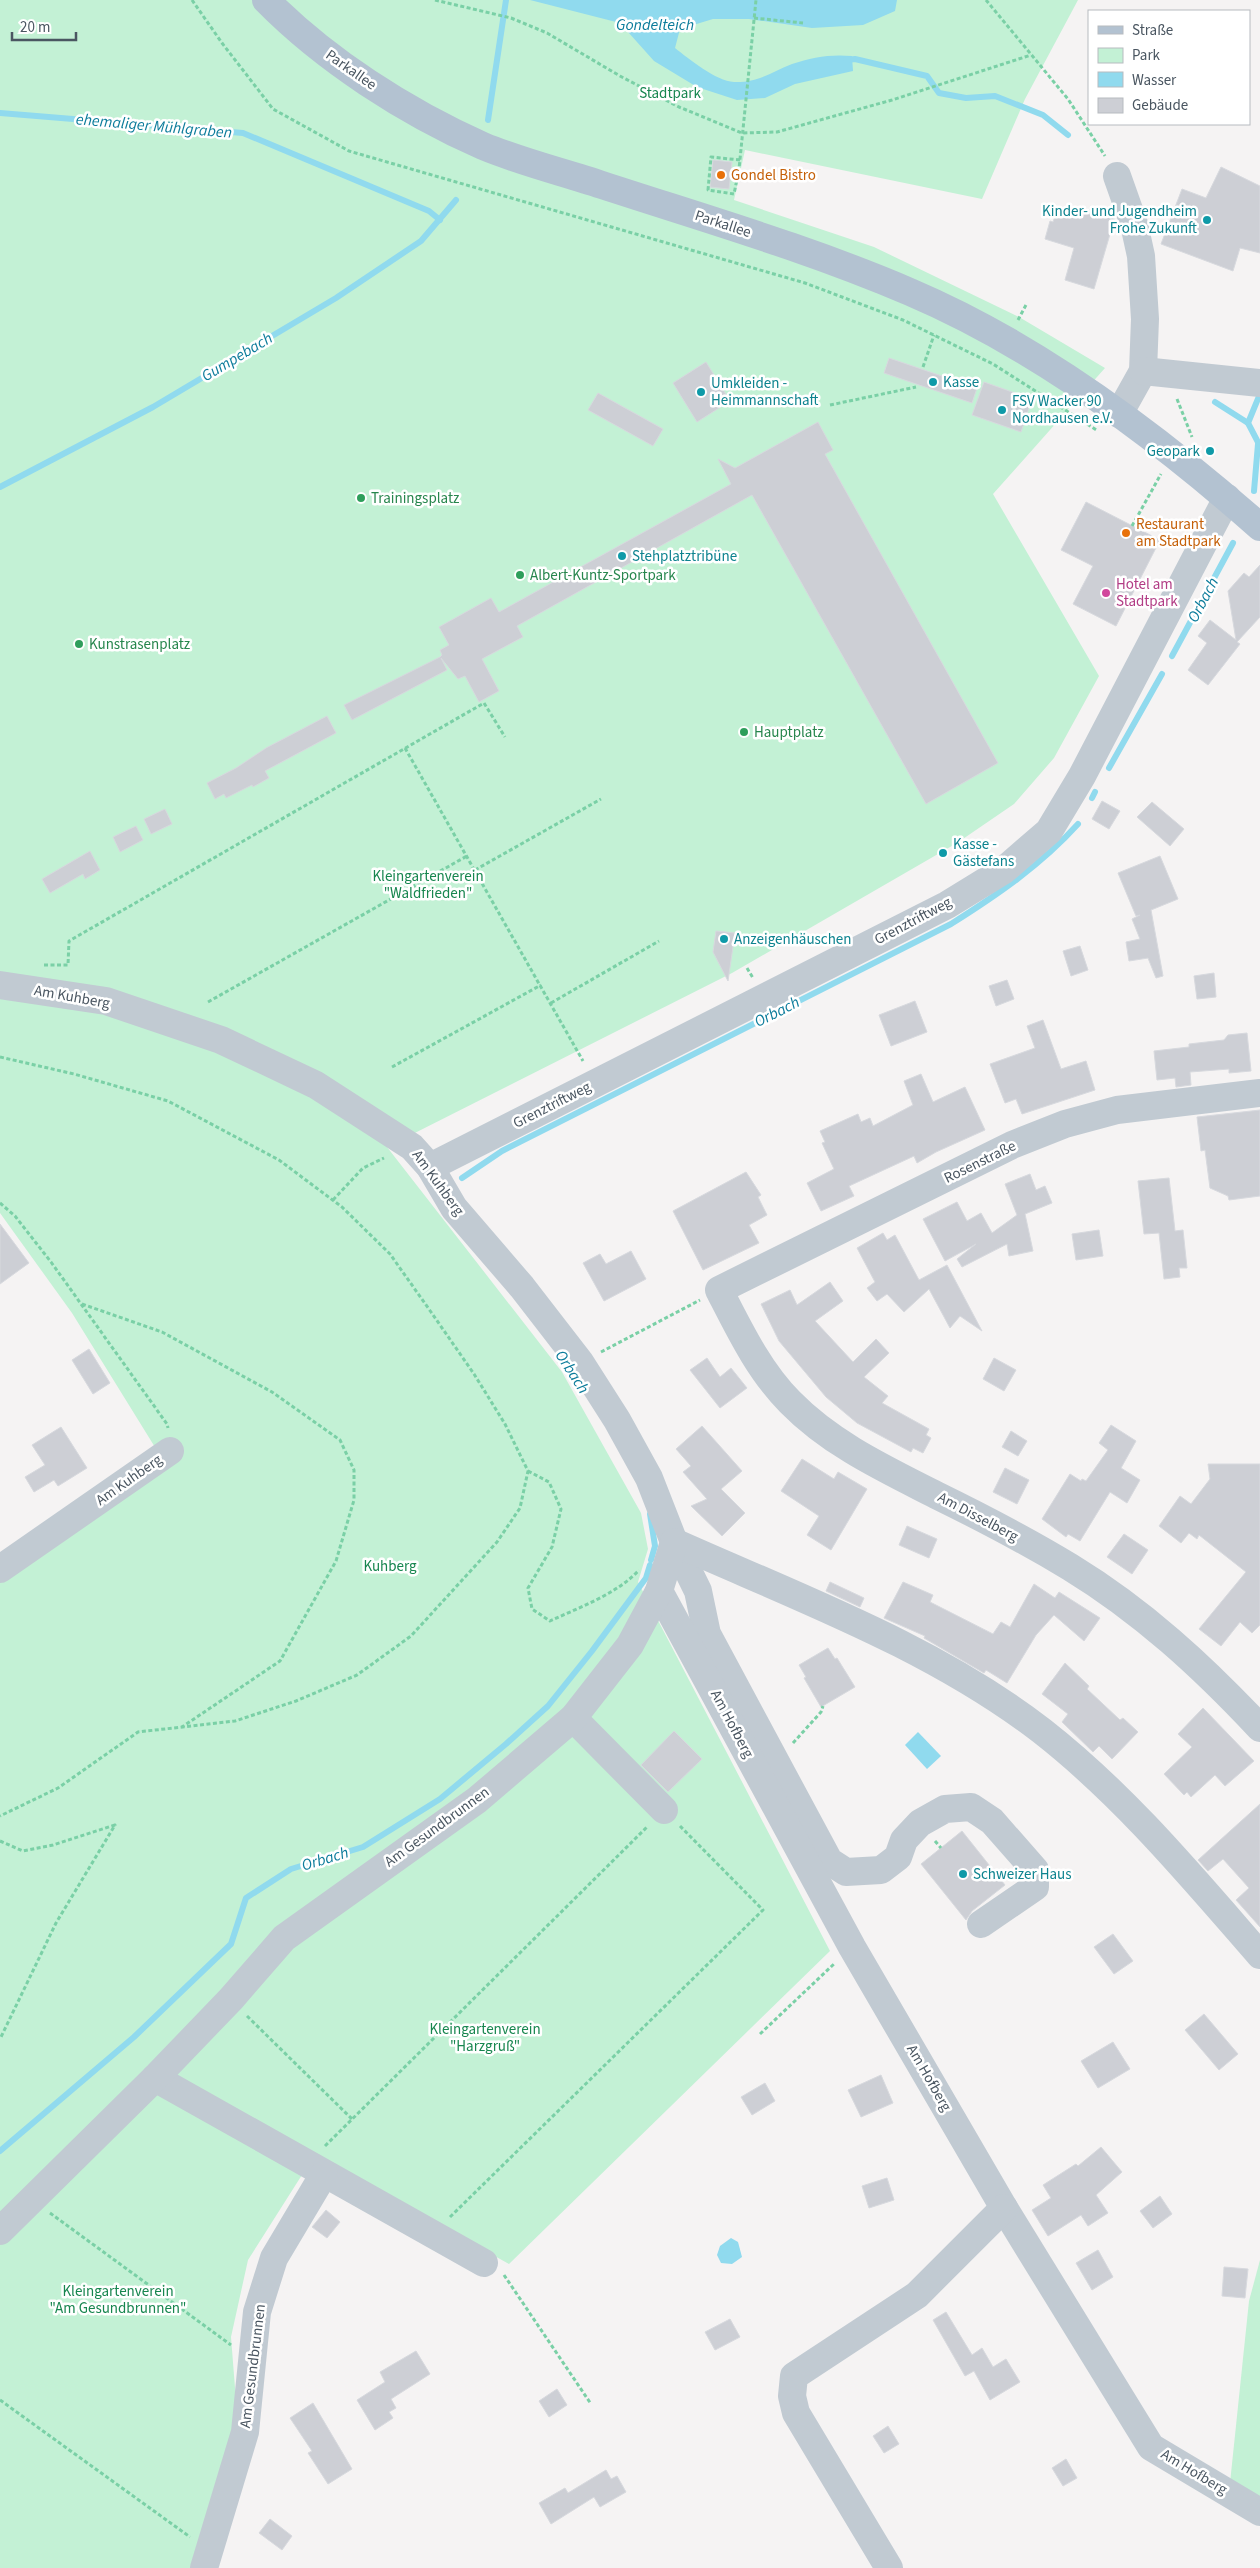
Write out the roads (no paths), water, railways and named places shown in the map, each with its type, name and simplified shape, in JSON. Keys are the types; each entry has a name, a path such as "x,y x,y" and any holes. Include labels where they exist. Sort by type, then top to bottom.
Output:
{"main road":[{"name":"Parkallee","path":"266,0 331,57 364,79 484,146 812,254 912,292 1006,340 1112,425 1227,498 1260,527"}],"street":[{"path":"1112,425 1156,372 1141,256 1134,224 1117,176"},
{"path":"1156,372 1257,382"},
{"name":"Grenztriftweg","path":"430,1167 947,905 1004,870 1049,831 1082,776 1227,498"},
{"name":"Am Kuhberg","path":"0,985 106,1001 221,1040 316,1085 412,1146 430,1167 454,1208 522,1287 580,1362 617,1420 649,1478 671,1553 698,1591"},
{"name":"Rosenstraße","path":"719,1290 1012,1145 1065,1124 1118,1110 1260,1093"},
{"name":"Am Disselberg","path":"719,1290 741,1333 764,1370 790,1402 822,1429 857,1455 972,1512 1068,1566 1117,1598 1170,1639 1223,1689 1260,1728"},
{"name":"Am Kuhberg","path":"0,1569 170,1451"},
{"path":"671,1553 874,1632 932,1661 996,1699 1042,1731 1096,1777 1177,1860 1260,1955"},
{"name":"Am Gesundbrunnen","path":"0,2231 155,2078 231,1999 284,1938 477,1800 573,1718 630,1644 659,1591 671,1553"},
{"name":"Am Hofberg","path":"659,1591 852,1947 1004,2208 1151,2446 1260,2512"},
{"name":"Am Hofberg","path":"698,1591 707,1634 829,1861 846,1872 881,1870 898,1857 904,1840 920,1823 945,1809 971,1807 992,1821 1035,1870 1035,1887 981,1924"},
{"path":"573,1718 664,1810"},
{"path":"155,2078 484,2263"},
{"name":"Am Gesundbrunnen","path":"206,2560 245,2432 254,2362 257,2312 274,2258 315,2169"},
{"path":"888,2568 796,2413 792,2396 794,2376 917,2295 1004,2208"}],"water":[{"name":"Gondelteich","path":"530,0 897,0 895,11 863,25 812,28 749,19 713,19 680,29 675,48 711,74 727,81 750,81 792,64 814,58 837,55 852,56 853,71 795,84 765,98 737,100 697,87 654,61 620,23"},
{"path":"918,1732 941,1756 927,1769 905,1745"},
{"path":"731,2238 738,2242 742,2257 732,2264 721,2263 717,2255 720,2246"}],"waterway":[{"name":"Gumpebach","path":"488,120 506,0"},
{"path":"846,60 855,59 927,76 939,93 966,98 995,96 1043,115 1068,135"},
{"name":"ehemaliger Mühlgraben","path":"0,113 243,133 429,211 440,220"},
{"name":"Gumpebach","path":"0,487 153,407 336,298 421,241 456,200"},
{"path":"1260,394 1248,423 1260,446"},
{"path":"1215,402 1248,423"},
{"name":"Orbach","path":"1254,491 1258,444"},
{"name":"Orbach","path":"1172,656 1233,543"},
{"name":"Orbach","path":"1109,768 1162,674"},
{"name":"Orbach","path":"1092,798 1095,792"},
{"name":"Orbach","path":"462,1178 502,1151 951,924 1034,866 1078,824"},
{"name":"Orbach","path":"650,1514 655,1546 651,1560"},
{"name":"Orbach","path":"0,2151 134,2037 231,1944 246,1898 291,1869 363,1847 440,1799 506,1744 548,1706 592,1651 646,1578 650,1565"}],"place":[{"name":"Gondel Bistro","path":"721,175"},
{"name":"Kinder- und Jugendheim Frohe Zukunft","path":"1207,220"},
{"name":"Kasse","path":"933,382"},
{"name":"Umkleiden - Heimmannschaft","path":"701,392"},
{"name":"FSV Wacker 90 Nordhausen e.V.","path":"1002,410"},
{"name":"Geopark","path":"1210,451"},
{"name":"Trainingsplatz","path":"361,498"},
{"name":"Restaurant am Stadtpark","path":"1126,533"},
{"name":"Stehplatztribüne","path":"622,556"},
{"name":"Albert-Kuntz-Sportpark","path":"520,575"},
{"name":"Hotel am Stadtpark","path":"1106,593"},
{"name":"Kunstrasenplatz","path":"79,644"},
{"name":"Hauptplatz","path":"744,732"},
{"name":"Kasse - Gästefans","path":"943,853"},
{"name":"Anzeigenhäuschen","path":"724,939"},
{"name":"Schweizer Haus","path":"963,1874"}],"park label":[{"name":"Stadtpark","path":"670,93"},
{"name":"Kleingartenverein \"Waldfrieden\"","path":"428,884"},
{"name":"Kuhberg","path":"390,1566"},
{"name":"Kleingartenverein \"Harzgruß\"","path":"485,2038"},
{"name":"Kleingartenverein \"Am Gesundbrunnen\"","path":"118,2300"}]}
